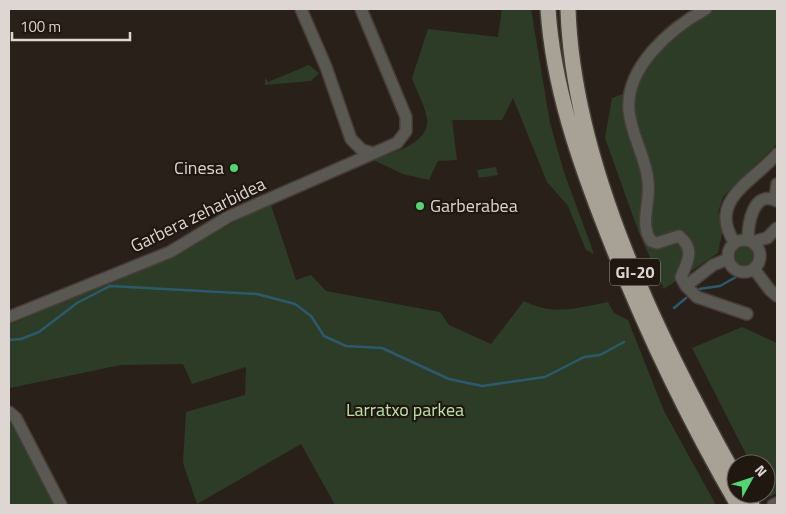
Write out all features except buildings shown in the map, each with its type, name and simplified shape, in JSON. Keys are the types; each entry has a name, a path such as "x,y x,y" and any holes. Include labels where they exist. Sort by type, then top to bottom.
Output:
{"highway":[{"name":"GI-20","path":"568,9 572,52 585,130 609,206 671,354 726,459"},
{"path":"572,52 577,37 576,9"},
{"name":"GI-20","path":"547,12 570,126 607,234 668,374 738,505"}],"street":[{"path":"301,9 326,67 351,139 362,150 374,153"},
{"name":"Garbera zeharbidea","path":"9,317 170,252 228,217 397,143 403,137 407,124 361,9"},
{"path":"706,9 692,12 668,35 646,62 632,85 629,112 647,169 649,185 645,220 648,236 651,241 657,243 679,236 690,249 689,258 681,278 686,286 697,297 747,314"},
{"path":"735,243 725,226 728,204 777,154"},
{"path":"754,269 760,255 759,250 750,241 748,226 756,204 761,200 776,201 777,184"},
{"path":"754,269 744,272 734,268 728,259 729,250 735,243 767,238 777,228"},
{"path":"686,286 712,265 728,259"},
{"path":"754,269 777,296"},
{"path":"9,412 16,418 61,505"},
{"path":"773,505 777,503"}],"green space":[{"path":"502,9 531,9 550,123 564,172 594,254 586,250 568,206 547,182 513,98 502,120 452,120 457,160 438,161 429,180 403,174 373,160 410,145 424,132 427,124 426,114 412,78 428,29 498,37"},
{"path":"709,9 777,9 777,144 723,197 718,212 723,229 718,253 664,289 639,233 605,138 612,98 623,94 631,112 641,78 658,52 669,40"},
{"path":"309,65 319,73 311,81 265,85 265,77 268,82"},
{"path":"496,167 498,175 479,178 477,170"},
{"name":"Larratxo parkea","path":"271,205 296,280 311,275 326,291 440,312 449,325 491,344 524,301 535,306 555,309 575,308 608,302 614,313 628,320 664,411 716,505 335,505 301,444 197,504 183,463 186,412 245,395 246,367 192,384 183,364 121,365 10,388 9,325 159,261"},
{"path":"744,245 752,248 755,256 752,264 744,267 736,264 733,256 736,248"},
{"path":"742,327 777,343 777,493 776,454 746,454 692,348"},
{"path":"9,417 14,422 56,505 9,505"}],"waterway":[{"path":"699,289 720,286 736,277"},
{"path":"9,340 21,339 39,332 77,303 110,286 257,294 295,304 311,316 324,336 346,346 382,348 449,379 482,386 545,377 584,357 600,355 624,342"},
{"path":"674,308 686,298"}],"place":[{"name":"Cinesa","path":"234,168"},
{"name":"Garberabea","path":"420,206"}]}
